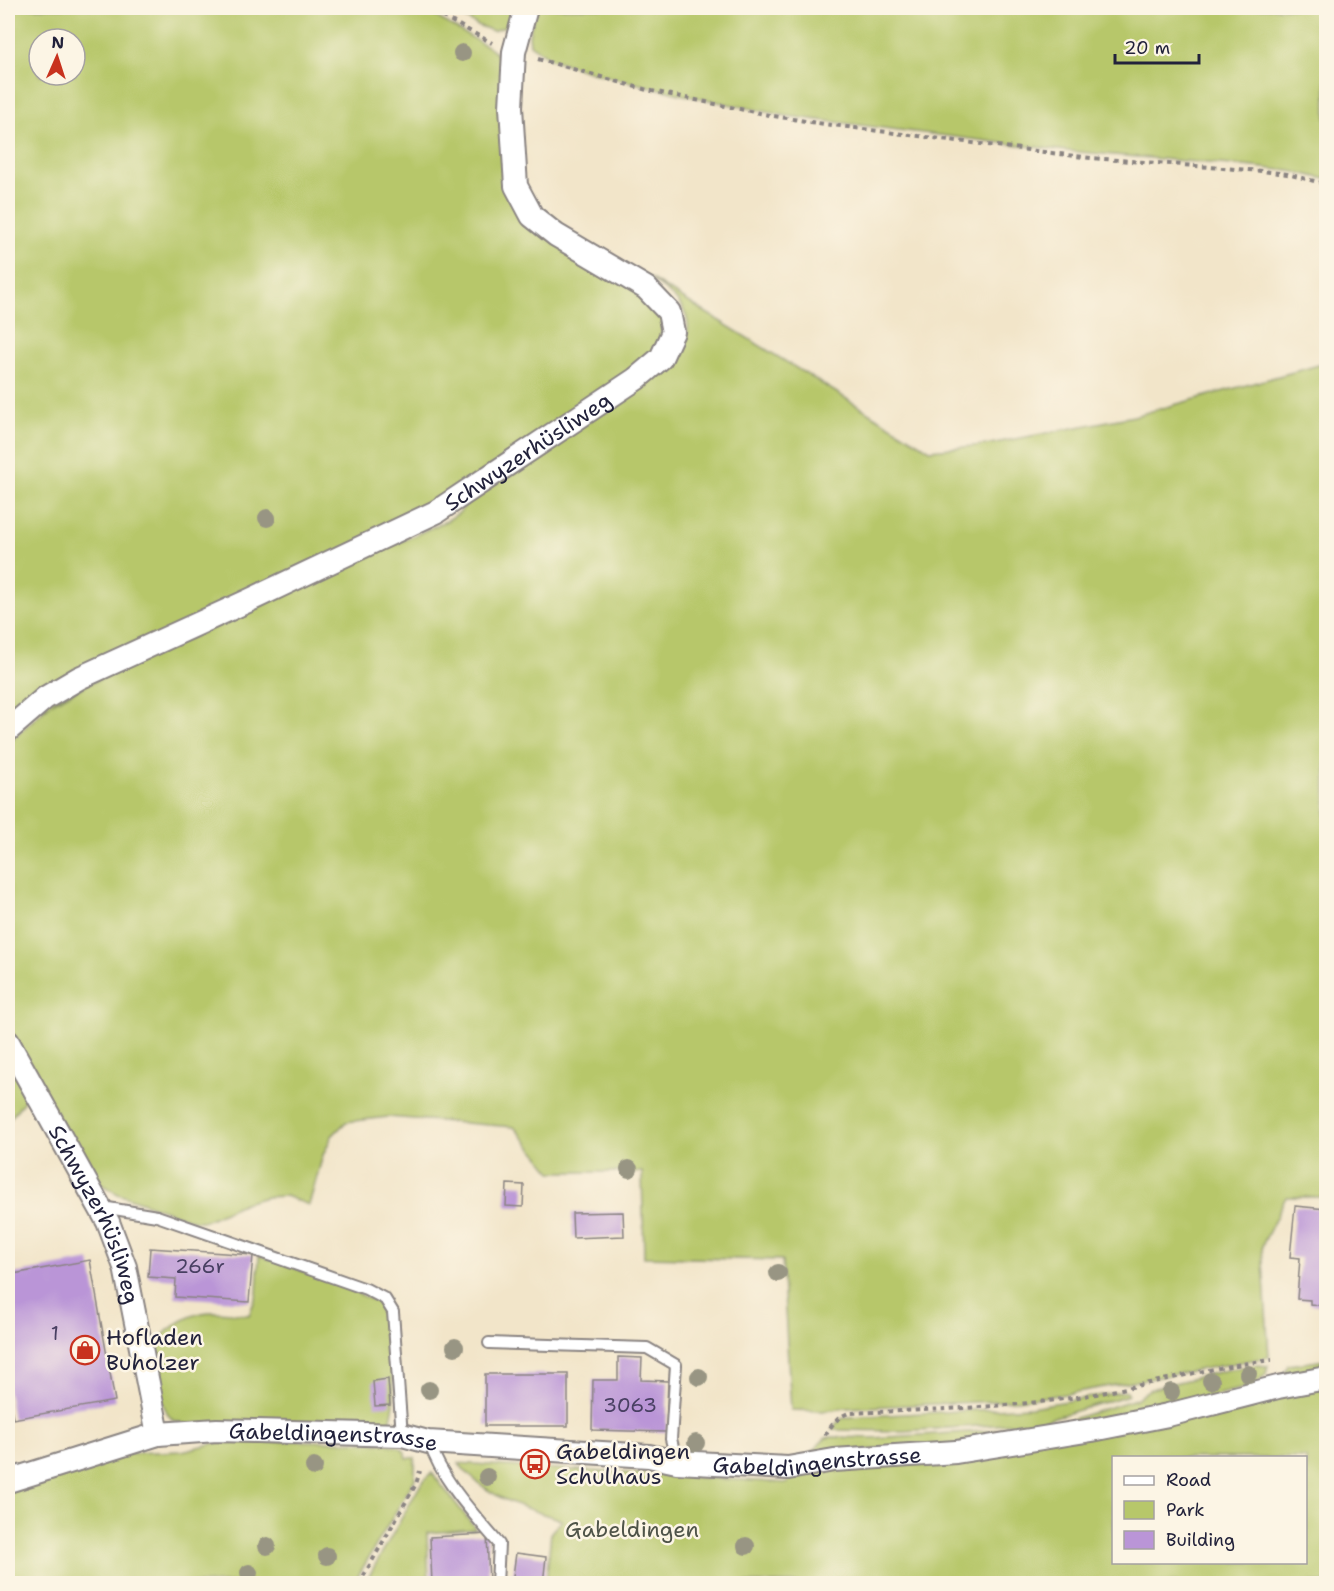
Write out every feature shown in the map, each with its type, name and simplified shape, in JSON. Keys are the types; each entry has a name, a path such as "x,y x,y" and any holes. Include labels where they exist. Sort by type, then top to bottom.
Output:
{"street":[{"name":"Schwyzerhüsliweg","path":"8,730 45,698 79,678 436,512 636,378 661,358 673,332 669,312 646,288 556,235 532,216 516,186 511,107 514,52 526,8"},
{"name":"Schwyzerhüsliweg","path":"8,1042 108,1222 125,1267 158,1434"},
{"name":"Gabeldingenstrasse","path":"8,1481 158,1434 217,1430 402,1435 429,1442 649,1456 677,1462 788,1468 834,1460 956,1452 1092,1430 1168,1415 1326,1377"}],"lane":[{"path":"99,1206 157,1216 366,1289 385,1299 393,1312 402,1435"},
{"path":"489,1342 648,1348 676,1365 671,1439 677,1462"},
{"path":"429,1442 453,1490 499,1544 497,1584"}],"path":[{"path":"427,8 484,40 514,52 647,90 774,116 1091,158 1287,174 1326,184"},
{"path":"818,1441 834,1422 842,1415 849,1413 986,1407 1046,1401 1280,1359"},
{"path":"359,1584 416,1484 429,1442"}],"green space":[{"path":"8,8 421,8 492,49 501,60 505,71 518,201 629,281 664,316 658,352 440,501 8,726"},
{"path":"447,8 522,8 515,23 493,31"},
{"path":"536,8 1326,8 1326,179 1290,171 1067,151 787,116 684,95 598,74 551,59 530,44 529,35"},
{"path":"638,271 930,450 985,445 1134,416 1326,363 1326,1197 1286,1197 1262,1246 1269,1357 1066,1394 1018,1400 823,1411 791,1410 782,1260 644,1257 642,1172 552,1172 514,1127 388,1117 346,1122 332,1136 323,1155 309,1205 285,1196 266,1197 244,1203 205,1221 195,1221 118,1194 95,1181 8,1025 8,743 56,699 448,520 459,513 468,502 657,374 673,359 684,343 688,334 688,324 679,303"},
{"path":"8,1058 28,1096 8,1121"},
{"path":"259,1255 335,1283 377,1302 385,1314 390,1339 394,1405 391,1419 386,1425 191,1425 175,1421 168,1414 156,1372 157,1344 164,1334 183,1320 202,1313 249,1315 257,1294"},
{"path":"1326,1360 1326,1368 1287,1374 1285,1372 1288,1365"},
{"path":"1257,1365 1268,1366 1266,1374 1253,1386 1153,1410 941,1447 811,1452 826,1438 831,1437 873,1438 1032,1428 1066,1421 1136,1399 1150,1389"},
{"name":"Gabeldingen","path":"1326,1385 1326,1583 546,1583 551,1532 562,1520 505,1500 481,1485 458,1463 788,1483 790,1477"},
{"path":"1127,1391 1129,1395 1038,1422 903,1431 832,1430 841,1419 851,1417 1031,1407"},
{"path":"298,1441 390,1444 402,1449 407,1458 415,1458 415,1479 354,1583 8,1584 8,1490 131,1453 182,1451 215,1443"},
{"path":"432,1473 476,1529 427,1533 429,1583 365,1583 422,1482"}],"building":[{"path":"507,1184 524,1185 523,1207 506,1206"},
{"path":"1295,1206 1326,1209 1326,1306 1310,1304 1310,1300 1297,1299 1300,1258 1290,1257"},
{"path":"623,1212 624,1236 573,1238 572,1213"},
{"path":"150,1248 253,1255 249,1302 175,1297 176,1279 148,1277"},
{"path":"90,1260 115,1401 13,1419 8,1391 8,1275"},
{"path":"618,1357 642,1358 641,1380 668,1381 666,1432 592,1430 593,1380 618,1380"},
{"path":"485,1374 568,1374 568,1426 485,1426"},
{"path":"388,1379 390,1405 375,1406 373,1381"},
{"path":"487,1534 489,1583 432,1584 430,1537"},
{"path":"516,1553 546,1557 543,1584 512,1584"}],"place":[{"name":"Hofladen Buholzer","path":"85,1350"},
{"name":"Gabeldingen Schulhaus","path":"535,1464"}]}
